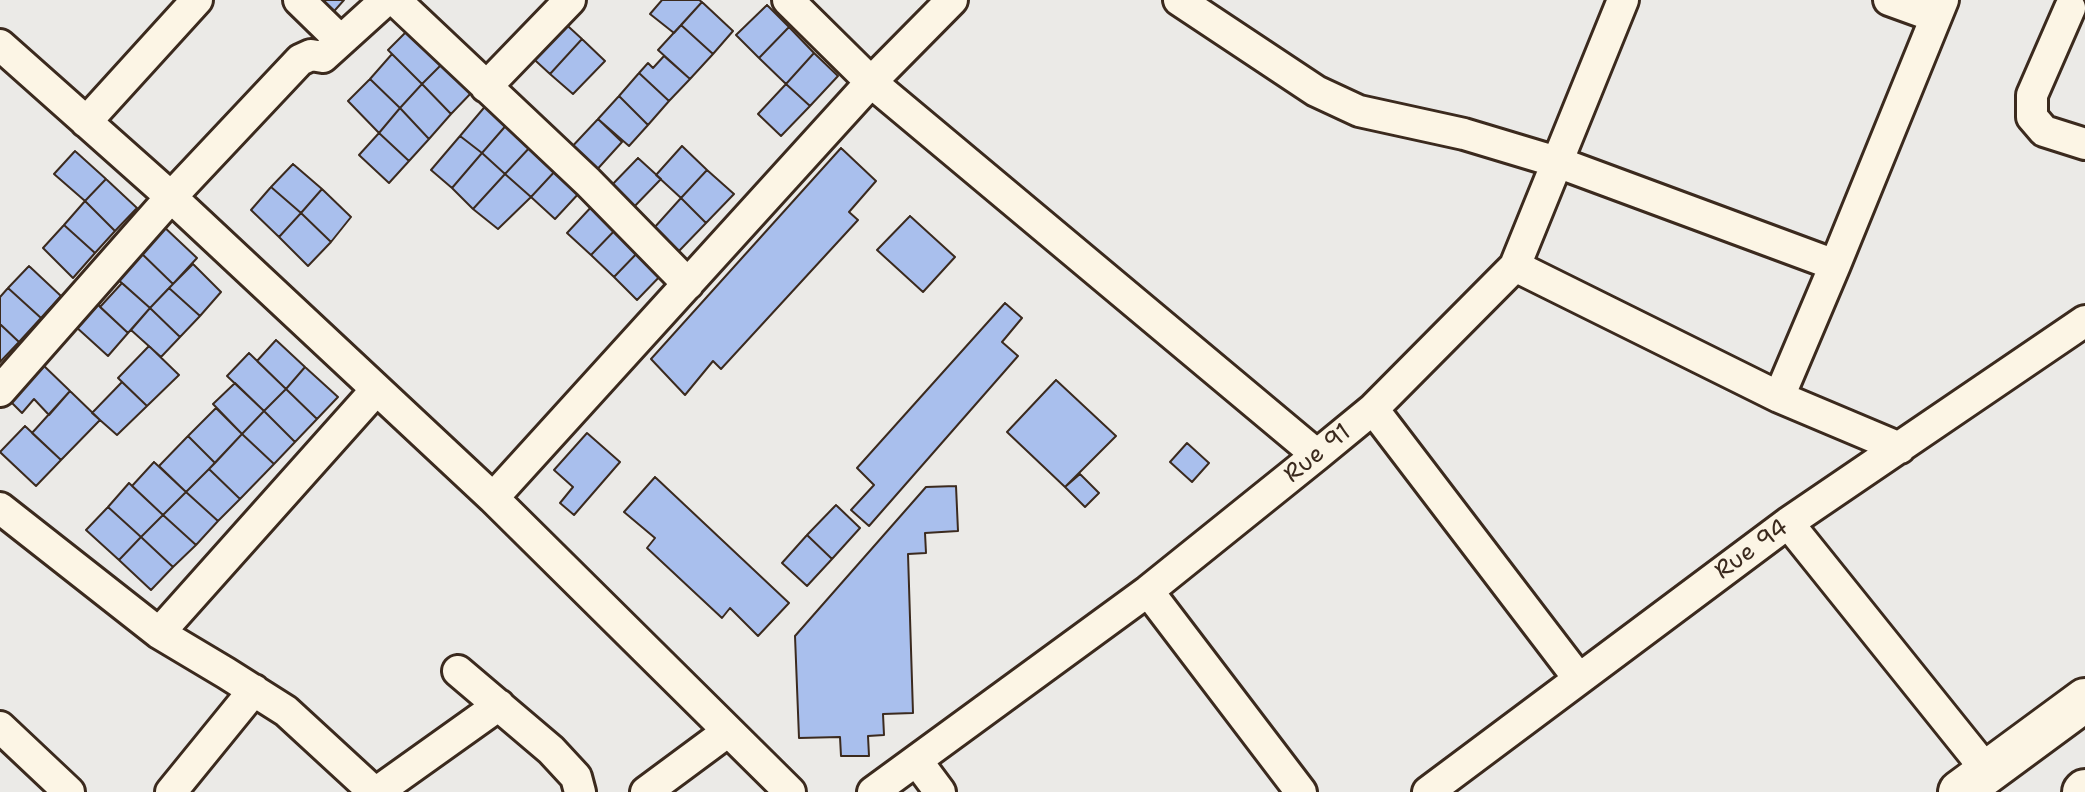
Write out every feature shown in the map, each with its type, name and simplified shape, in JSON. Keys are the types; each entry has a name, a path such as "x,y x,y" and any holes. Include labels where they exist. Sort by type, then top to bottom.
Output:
{"main road":[{"path":"1974,782 2085,700"}],"street":[{"path":"86,122 197,0"},
{"path":"299,0 340,40"},
{"path":"0,391 171,197 300,60 311,55 323,57 386,0"},
{"path":"395,0 588,182 688,284"},
{"path":"486,87 570,0"},
{"path":"788,0 871,82 1317,455"},
{"path":"493,498 871,82 952,0"},
{"path":"1179,0 1316,91 1359,111 1464,134 1557,162 1835,265"},
{"name":"Rue 91","path":"873,792 1148,591 1317,455 1373,409 1515,266 1623,0"},
{"path":"1779,397 1939,9 1889,0"},
{"path":"2073,13 2032,95 2032,117 2044,131 2085,144"},
{"path":"0,45 171,197 493,498 790,792"},
{"path":"1515,266 1779,397 1900,448"},
{"name":"Rue 94","path":"1428,792 1788,523 2085,321"},
{"path":"159,633 376,390"},
{"path":"1373,409 1579,679"},
{"path":"0,508 159,633 286,711 376,792 499,705"},
{"path":"1788,523 1974,782"},
{"path":"1148,591 1301,792"},
{"path":"458,671 566,766 576,777 580,792"},
{"path":"171,792 254,690"},
{"path":"0,727 69,792"},
{"path":"646,792 727,732"},
{"path":"917,761 940,792"}],"building":[{"path":"311,0 344,0 328,18"},
{"path":"662,0 702,2 674,33 650,14"},
{"path":"702,2 733,31 713,54 681,25"},
{"path":"767,5 789,27 759,58 736,35"},
{"path":"558,17 582,39 550,74 525,51"},
{"path":"681,25 713,54 690,79 658,50"},
{"path":"411,27 445,61 422,84 388,50"},
{"path":"789,27 814,53 786,84 759,58"},
{"path":"582,39 605,61 573,94 550,74"},
{"path":"814,53 838,76 810,106 786,84"},
{"path":"392,54 422,84 400,108 370,79"},
{"path":"664,56 690,79 669,101 639,73 648,63 653,68"},
{"path":"445,61 473,91 451,114 422,84"},
{"path":"639,73 669,101 648,125 619,96"},
{"path":"370,79 400,108 379,133 348,101"},
{"path":"422,84 451,114 429,139 400,108"},
{"path":"786,84 810,106 781,136 758,114"},
{"path":"619,96 648,125 629,146 598,119"},
{"path":"488,103 509,122 482,153 460,136"},
{"path":"400,108 429,139 409,161 379,133"},
{"path":"598,119 622,142 593,174 568,151"},
{"path":"509,122 532,145 505,174 482,153"},
{"path":"379,133 409,161 389,183 359,155"},
{"path":"460,136 482,153 452,188 431,170"},
{"path":"532,145 557,169 531,197 505,174"},
{"path":"682,146 707,170 681,198 656,175"},
{"path":"841,148 876,181 849,212 858,220 721,369 713,361 685,395 651,359"},
{"path":"75,151 106,179 85,201 54,174"},
{"path":"482,153 505,174 473,209 452,188"},
{"path":"638,158 661,179 631,210 608,189"},
{"path":"293,164 322,189 301,213 271,187"},
{"path":"557,169 581,191 555,219 531,197"},
{"path":"707,170 734,194 706,223 681,198"},
{"path":"505,174 531,197 498,229 473,209"},
{"path":"106,179 137,208 115,231 85,201"},
{"path":"271,187 301,213 279,237 251,210"},
{"path":"322,189 351,217 331,242 301,213"},
{"path":"681,198 706,223 679,251 654,228"},
{"path":"85,201 115,231 95,253 64,225"},
{"path":"594,204 618,227 591,255 567,233"},
{"path":"301,213 331,242 308,266 279,237"},
{"path":"910,216 955,257 923,292 877,250"},
{"path":"64,225 95,253 73,278 43,248"},
{"path":"162,225 197,258 173,284 138,250"},
{"path":"618,227 642,248 614,277 591,255"},
{"path":"642,248 665,271 637,300 614,277"},
{"path":"138,250 173,284 150,308 115,277"},
{"path":"193,264 221,292 200,316 169,288"},
{"path":"29,266 61,296 41,318 8,288"},
{"path":"122,283 150,308 128,333 100,307"},
{"path":"8,288 41,318 19,342 0,324 0,297"},
{"path":"169,288 200,316 180,337 150,308"},
{"path":"96,303 128,333 108,356 75,326"},
{"path":"1005,303 1022,318 1002,342 1018,356 869,526 851,510 874,485 857,468"},
{"path":"150,308 180,337 161,357 131,330"},
{"path":"0,324 19,342 0,362"},
{"path":"276,340 305,367 286,389 257,361"},
{"path":"149,346 179,375 147,406 118,378"},
{"path":"249,353 286,389 264,411 227,376"},
{"path":"42,364 70,391 49,415 34,399 22,413 8,399"},
{"path":"305,367 338,397 317,419 286,389"},
{"path":"1056,380 1116,436 1065,487 1007,432"},
{"path":"122,382 147,406 117,435 92,413"},
{"path":"235,383 264,411 242,434 213,404"},
{"path":"286,389 317,419 295,442 264,411"},
{"path":"70,391 100,420 61,460 32,433"},
{"path":"216,408 242,434 215,463 188,436"},
{"path":"264,411 295,442 274,464 242,434"},
{"path":"25,426 61,460 36,486 0,452"},
{"path":"587,433 620,462 574,515 560,503 573,487 554,470"},
{"path":"242,434 274,464 240,499 209,469"},
{"path":"188,436 215,463 186,492 159,466"},
{"path":"1187,443 1209,463 1192,482 1170,462"},
{"path":"154,462 186,492 163,515 132,486"},
{"path":"209,469 240,499 218,521 186,492"},
{"path":"1080,474 1099,493 1085,507 1065,487"},
{"path":"655,477 789,603 758,636 730,608 722,618 647,548 655,538 624,512"},
{"path":"129,483 163,515 141,537 108,507"},
{"path":"956,486 958,531 925,533 926,553 908,554 913,713 883,714 884,735 868,736 869,756 841,756 840,737 799,738 795,636 926,487"},
{"path":"186,492 218,521 196,545 163,515"},
{"path":"836,505 860,528 832,559 807,535"},
{"path":"108,507 141,537 119,560 86,530"},
{"path":"163,515 196,545 173,567 141,537"},
{"path":"807,535 832,559 807,586 782,563"},
{"path":"141,537 173,567 151,590 119,560"}]}
